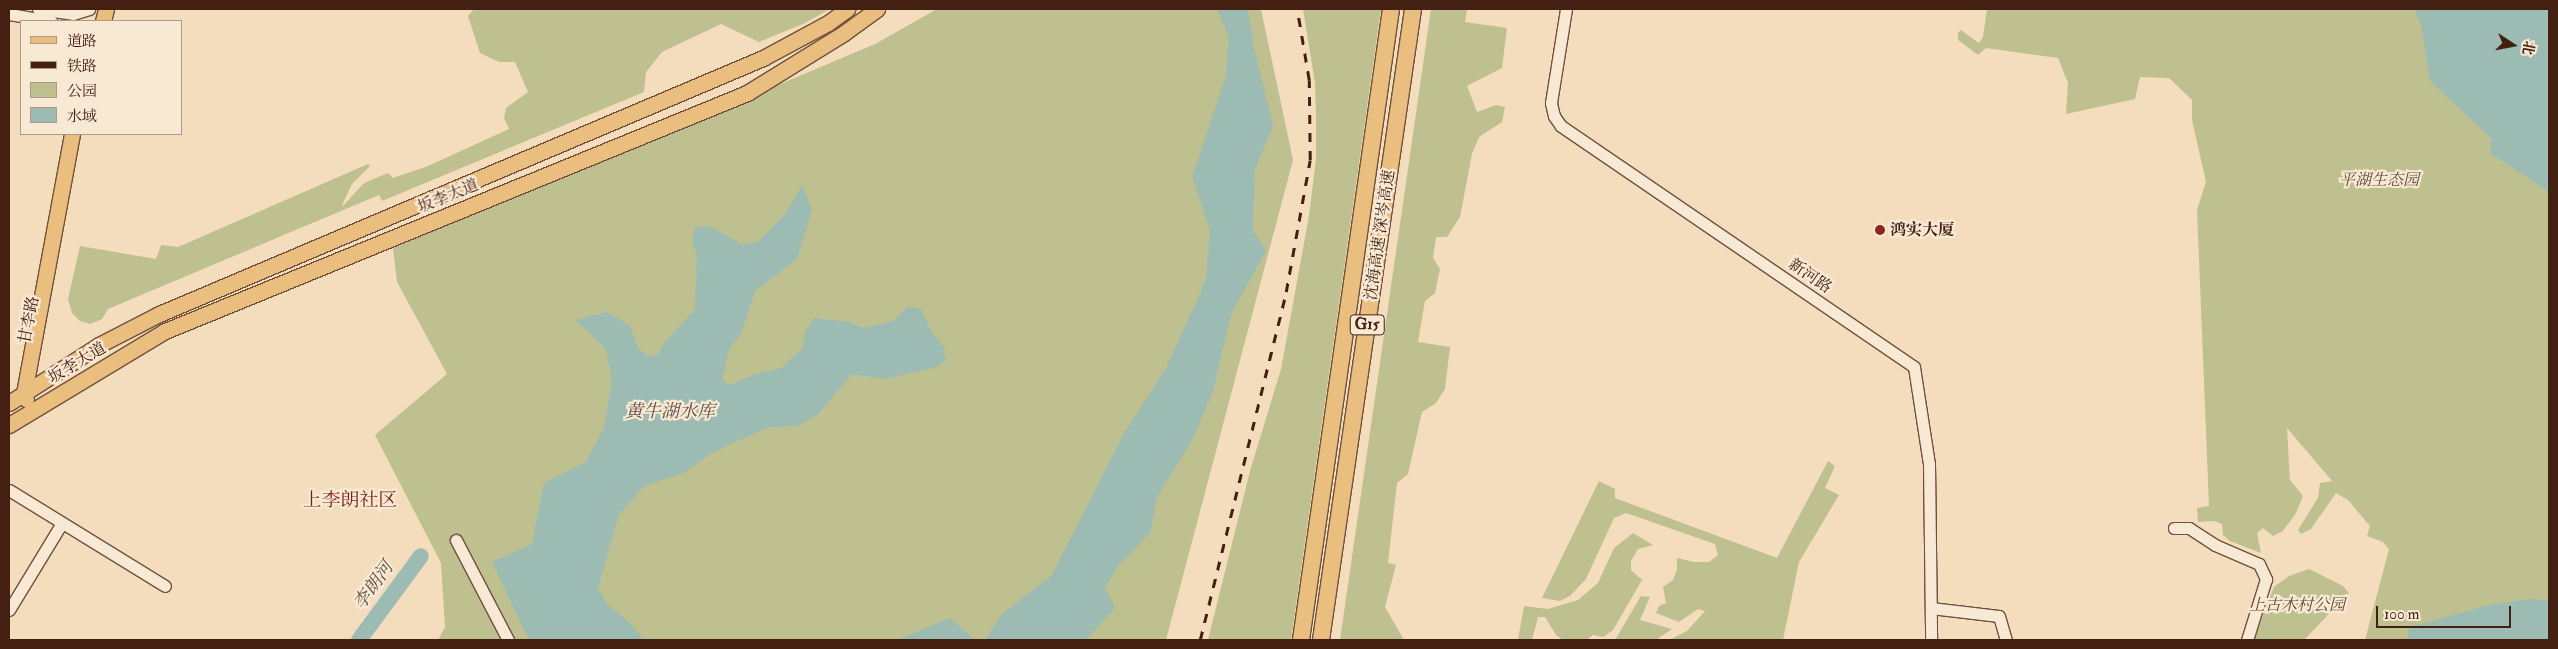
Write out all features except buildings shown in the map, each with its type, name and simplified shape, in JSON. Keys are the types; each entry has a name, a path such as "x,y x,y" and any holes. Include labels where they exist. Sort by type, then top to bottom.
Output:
{"highway":[{"name":"沈海高速 深岑高速","path":"1301,640 1391,9"},
{"name":"沈海高速 深岑高速","path":"1321,640 1412,9"},
{"path":"1326,640 1338,522"}],"main road":[{"name":"坂李大道","path":"9,403 99,345 158,314 763,58 828,22 846,9"},
{"name":"坂李大道","path":"9,425 165,331 747,92 844,33 878,9"},
{"name":"甘李路","path":"30,412 29,390 72,135"},
{"name":"甘李路","path":"29,390 82,135"}],"street":[{"path":"38,9 73,14 89,9"},
{"name":"新河路","path":"1566,9 1551,103 1554,116 1561,126 1914,367 1929,464 1931,640"},
{"path":"9,14 45,20"},
{"path":"9,490 165,586"},
{"path":"9,610 62,523"},
{"path":"2174,528 2189,528 2215,545 2258,564 2266,579 2247,640"},
{"path":"456,540 508,640"},
{"path":"1931,608 1999,616 2006,640"}],"green space":[{"path":"474,9 830,9 805,23 759,42 721,24 662,52 646,72 644,92 382,201 379,195 108,309 102,319 90,324 80,321 72,313 68,299 80,246 156,259 161,245 178,247 368,164 370,166 352,184 342,205 363,184 371,180 388,173 393,178 428,166 509,129 504,118 506,108 528,92 515,62 499,62 480,53 468,16"},
{"path":"937,9 1261,9 1293,160 1166,640 438,640 445,627 441,563 375,435 447,374 397,282 393,248 875,44"},
{"path":"1303,9 1381,9 1291,640 1208,640 1250,471 1281,369 1309,216 1316,159 1315,83"},
{"path":"1431,9 1467,9 1465,22 1507,28 1502,68 1467,86 1477,112 1496,105 1505,107 1502,122 1479,137 1472,154 1460,217 1447,237 1436,237 1433,258 1440,269 1435,293 1425,301 1418,342 1450,347 1445,389 1436,403 1422,412 1408,474 1397,483 1388,563 1396,565 1385,607 1404,640 1340,640"},
{"name":"平湖生态园","path":"1987,9 2549,9 2549,640 2365,640 2389,549 2383,542 2367,536 2370,526 2348,500 2336,493 2311,529 2301,534 2298,530 2318,498 2320,483 2332,481 2287,428 2290,480 2303,496 2296,513 2283,531 2273,536 2263,528 2257,533 2261,553 2230,541 2223,535 2222,524 2214,521 2198,522 2197,508 2209,506 2197,210 2206,182 2192,120 2192,100 2169,78 2140,77 2135,99 2066,114 2068,83 2058,58 1986,48 1978,55 1958,40 1958,33 1961,30 1979,43 1983,37"},
{"path":"1828,461 1835,466 1825,488 1839,495 1799,562 1783,640 1669,640 1687,631 1705,611 1698,609 1679,622 1656,613 1659,606 1666,603 1663,587 1673,580 1677,569 1677,558 1694,562 1709,562 1718,555 1715,544 1626,513 1614,518 1586,579 1570,596 1560,601 1542,598 1599,481 1615,489 1615,498 1777,558"},
{"path":"1633,533 1653,545 1638,549 1631,561 1631,570 1642,580 1613,630 1603,637 1593,635 1587,640 1563,640 1556,635 1545,617 1538,617 1532,640 1518,640 1524,606 1548,609 1578,600 1598,583 1614,548"},
{"name":"上古木村公园","path":"2309,569 2343,586 2349,593 2304,640 2253,640 2274,587 2289,576"},
{"path":"1641,596 1650,597 1640,620 1672,629 1656,640 1615,640"}],"water":[{"path":"1217,9 1248,9 1254,50 1273,126 1255,169 1253,231 1266,251 1231,314 1213,391 1192,440 1157,497 1150,533 1118,566 1105,588 1115,608 1086,640 985,640 1001,615 1052,575 1122,437 1166,368 1206,280 1210,230 1192,177 1225,79 1229,38"},
{"path":"2415,9 2549,9 2549,192 2490,153 2491,138 2430,81 2421,24"},
{"name":"黄牛湖水库","path":"802,185 812,210 797,259 755,291 741,334 729,349 722,380 729,385 753,375 781,368 802,349 805,332 814,318 849,322 863,328 894,321 907,307 921,309 932,333 944,347 946,360 936,367 885,379 852,374 817,415 798,426 770,427 709,455 684,473 644,486 618,516 598,589 608,605 629,622 644,640 529,640 492,562 532,544 544,483 586,462 604,428 612,381 606,349 576,320 607,312 630,326 638,348 647,356 657,355 665,342 695,309 697,256 692,241 695,227 709,226 744,245 759,241 786,213"},
{"path":"2532,599 2549,601 2549,640 2407,640 2410,627 2489,605"},
{"path":"950,618 975,640 897,640"}],"waterway":[{"name":"李朗河","path":"359,640 421,556"}],"railway":[{"path":"1200,640 1286,292 1310,160 1309,80 1297,9"}],"place":[{"name":"鸿实大厦","path":"1880,230"}],"district":[{"name":"上李朗社区","path":"350,501"}]}
